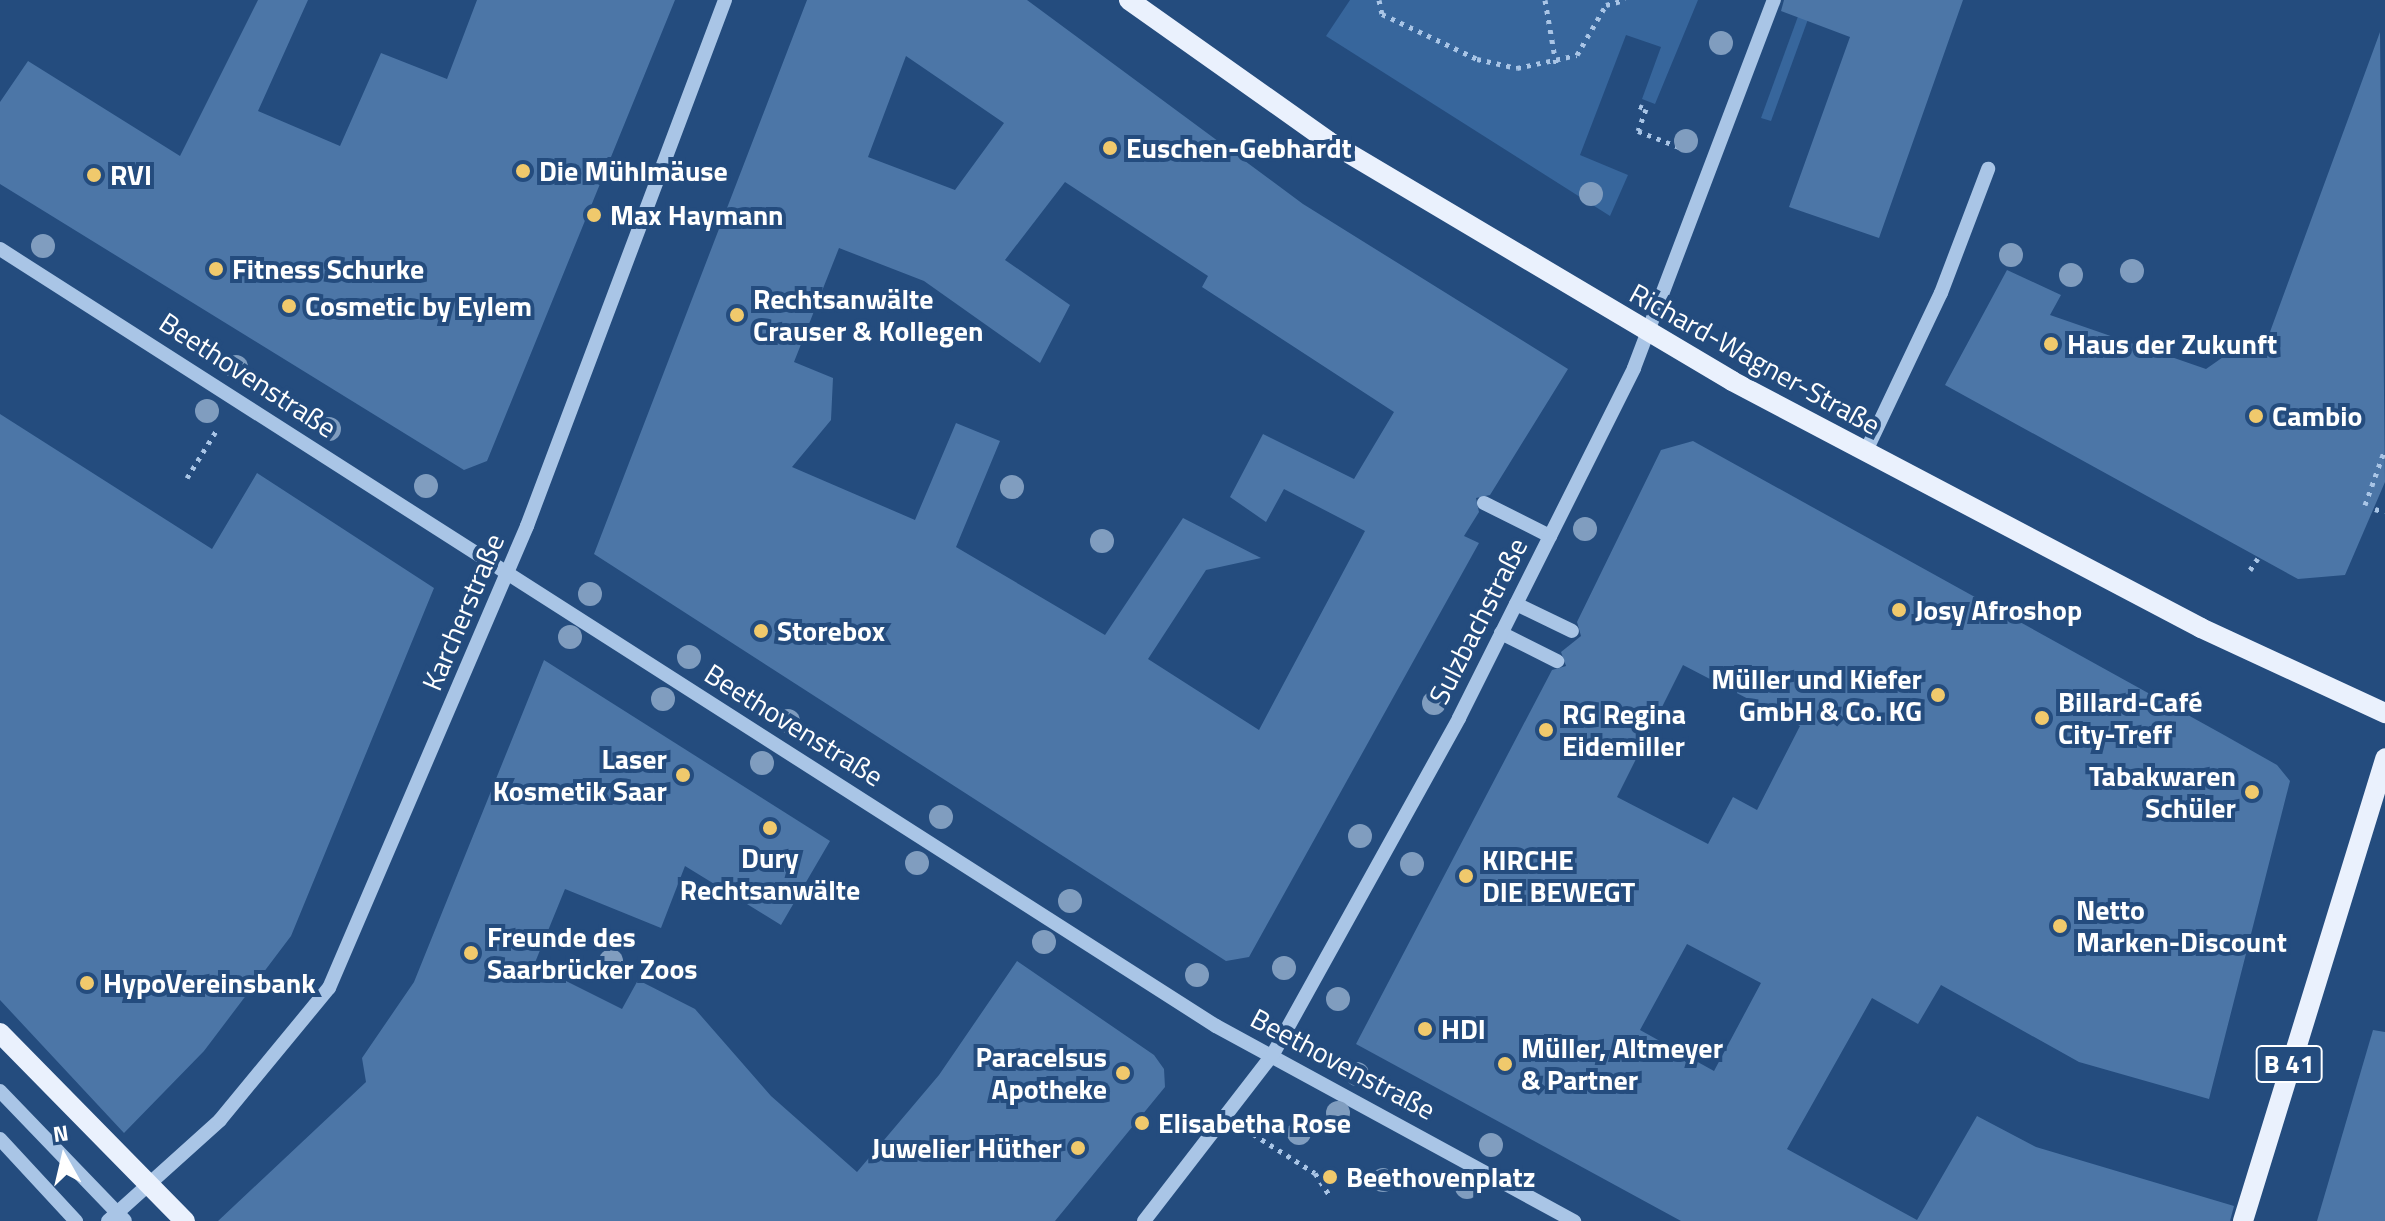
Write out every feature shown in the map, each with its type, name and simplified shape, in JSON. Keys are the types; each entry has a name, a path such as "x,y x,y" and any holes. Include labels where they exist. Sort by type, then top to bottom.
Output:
{"main road":[{"name":"Richard-Wagner-Straße","path":"1129,0 1328,141 1648,332 1865,453 2201,628 2385,713"},
{"name":"B 41","path":"2243,1221 2385,758"},
{"path":"0,1033 185,1221"}],"street":[{"name":"Karcherstraße","path":"117,1218 287,1048 329,988 508,573 725,0"},
{"name":"Sulzbachstraße","path":"1144,1221 1273,1054 1516,604 1648,332 1774,0"},
{"path":"1865,453 1941,293 1988,169"},
{"name":"Beethovenstraße","path":"0,249 1203,1017 1574,1221"},
{"path":"1484,503 1550,536"},
{"path":"1516,604 1572,631"},
{"path":"1501,633 1557,661"},
{"path":"0,1091 117,1218"},
{"path":"0,1139 76,1221"}],"path":[{"path":"1379,0 1382,14 1477,59 1517,68 1556,64 1577,55 1606,5 1625,0"},
{"path":"1545,0 1556,64"},
{"path":"1639,106 1646,109 1638,131 1645,134"},
{"path":"187,478 209,442"},
{"path":"2365,505 2385,449"},
{"path":"2375,509 2385,512"},
{"path":"2250,570 2258,558"},
{"path":"1267,1143 1315,1173 1330,1196"}],"shaded area":[{"path":"1350,0 1698,0 1655,104 1642,99 1661,47 1626,35 1580,155 1628,175 1610,216 1326,36"},
{"path":"1804,0 1815,0 1771,121 1761,118"}],"building":[{"path":"258,0 308,0 258,111 340,146 381,53 447,79 477,0 675,0 487,461 464,470 0,184 0,102 28,61 180,156"},
{"path":"807,0 1027,0 1303,204 1568,369 1490,495 1476,498 1479,512 1464,536 1479,543 1249,957 1226,961 594,554","holes":["906,56 1004,123 955,190 868,157","1065,182 1208,276 1202,287 1394,412 1354,479 1263,434 1230,497 1266,522 1284,489 1365,531 1259,730 1148,659 1206,570 1261,558 1183,518 1105,635 956,547 1000,441 956,423 915,520 792,467 831,420 833,378 794,362 839,248 924,281 1040,363 1070,305 1005,260"]},
{"path":"1784,0 1963,0 1879,238 1789,207 1850,37 1781,11"},
{"name":"Haus der Zukunft","path":"2380,32 2385,482 2345,575 2298,579 1945,385 2007,270 2061,295 2050,315 2206,369 2236,348 2267,340"},
{"path":"0,414 212,549 257,473 434,588 291,936 204,1051 124,1133 0,1000"},
{"path":"1693,441 2277,765 2290,781 2209,1099 2079,1062 1941,985 1918,1024 1872,998 1787,1149 1917,1220 1977,1116 2036,1147 2234,1206 2230,1221 1681,1221 1356,1044 1552,670 1566,666 1561,652 1581,636 1577,622 1661,450","holes":["1683,665 1800,726 1757,810 1733,797 1708,844 1617,797","1687,944 1761,983 1714,1071 1640,1030"]},
{"path":"544,660 830,841 781,925 685,866 661,928 565,889 534,965 622,1009 638,980 695,1009 771,1096 857,1172 939,1075 1017,961 1154,1055 1164,1069 1165,1087 1055,1221 218,1221 366,1082 362,1058 414,982"},
{"path":"2373,1030 2385,1032 2385,1221 2317,1221"}],"place":[{"name":"Euschen-Gebhardt","path":"1110,148"},
{"name":"Die Mühlmäuse","path":"523,171"},
{"name":"RVI","path":"94,175"},
{"name":"Max Haymann","path":"594,215"},
{"name":"Fitness Schurke","path":"216,269"},
{"name":"Cosmetic by Eylem","path":"289,306"},
{"name":"Rechtsanwälte Crauser & Kollegen","path":"737,315"},
{"name":"Haus der Zukunft","path":"2051,344"},
{"name":"Cambio","path":"2256,416"},
{"name":"Josy Afroshop","path":"1899,610"},
{"name":"Storebox","path":"761,631"},
{"name":"Müller und Kiefer GmbH & Co. KG","path":"1938,695"},
{"name":"Billard-Café City-Treff","path":"2042,718"},
{"name":"RG Regina Eidemiller","path":"1546,730"},
{"name":"Laser Kosmetik Saar","path":"683,775"},
{"name":"Tabakwaren Schüler","path":"2252,792"},
{"name":"Dury Rechtsanwälte","path":"770,828"},
{"name":"KIRCHE DIE BEWEGT","path":"1466,876"},
{"name":"Netto Marken-Discount","path":"2060,926"},
{"name":"Freunde des Saarbrücker Zoos","path":"471,953"},
{"name":"HypoVereinsbank","path":"87,983"},
{"name":"HDI","path":"1425,1029"},
{"name":"Müller, Altmeyer & Partner","path":"1505,1064"},
{"name":"Paracelsus Apotheke","path":"1123,1073"},
{"name":"Elisabetha Rose","path":"1142,1123"},
{"name":"Juwelier Hüther","path":"1078,1148"},
{"name":"Beethovenplatz","path":"1330,1177"}]}
